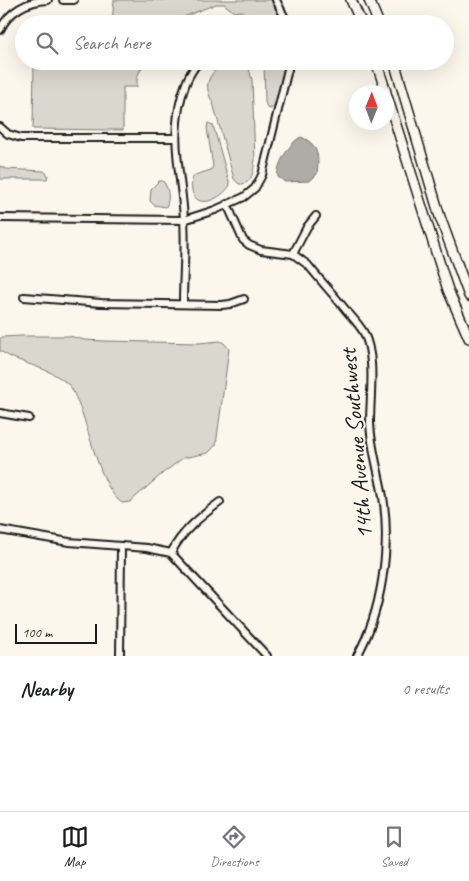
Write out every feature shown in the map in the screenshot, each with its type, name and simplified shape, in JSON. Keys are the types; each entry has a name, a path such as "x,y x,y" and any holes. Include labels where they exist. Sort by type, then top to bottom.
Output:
{"highway":[{"path":"351,0 358,15"},
{"path":"369,0 375,15"},
{"path":"379,70 384,85"},
{"path":"397,70 440,217 469,296"},
{"path":"394,118 448,290 469,338"}],"street":[{"path":"0,30 7,18 21,6 32,2 48,0"},
{"path":"63,0 74,0"},
{"path":"276,0 284,15"},
{"path":"183,304 184,220 176,138 177,117 192,70"},
{"path":"0,218 184,220 197,217 244,197 258,184 288,70"},
{"path":"0,127 8,134 21,138 176,138"},
{"path":"227,204 243,240 248,245 261,250 293,254 307,227 316,216"},
{"name":"14th Avenue Southwest","path":"293,254 308,265 360,327 364,333 368,348 372,385 370,422 386,516 386,540 378,598 371,624 357,656"},
{"path":"24,297 101,303 183,304 230,304 244,299"},
{"path":"0,413 29,418"},
{"path":"171,553 178,540 197,518 220,502"},
{"path":"0,530 69,542 147,548 171,553 267,656"},
{"path":"120,656 121,546"}],"shaded area":[{"path":"114,0 279,0 282,15 246,15 242,11 234,12 224,4 216,4 188,15 113,15"},
{"path":"34,70 140,70 137,77 137,87 123,87 123,130 33,129"},
{"path":"249,70 252,80 255,160 252,177 244,184 239,184 234,179 208,90 209,80 214,71"},
{"path":"264,70 286,70 280,93 275,104 271,109 267,108 265,102"},
{"path":"208,123 213,125 230,185 227,190 216,198 204,202 194,197 191,184 195,175 211,170 213,166 207,128"},
{"path":"301,137 314,147 318,157 317,174 310,181 285,182 278,177 281,161 293,143"},
{"path":"0,166 6,169 44,171 48,175 47,179 0,179"},
{"path":"159,181 163,181 168,190 166,207 154,205 150,201 151,189"},
{"path":"69,336 85,340 104,341 199,343 220,341 224,343 229,349 216,445 208,453 183,458 130,502 122,503 107,485 78,402 70,387 53,374 0,351 0,339 2,337"}]}
